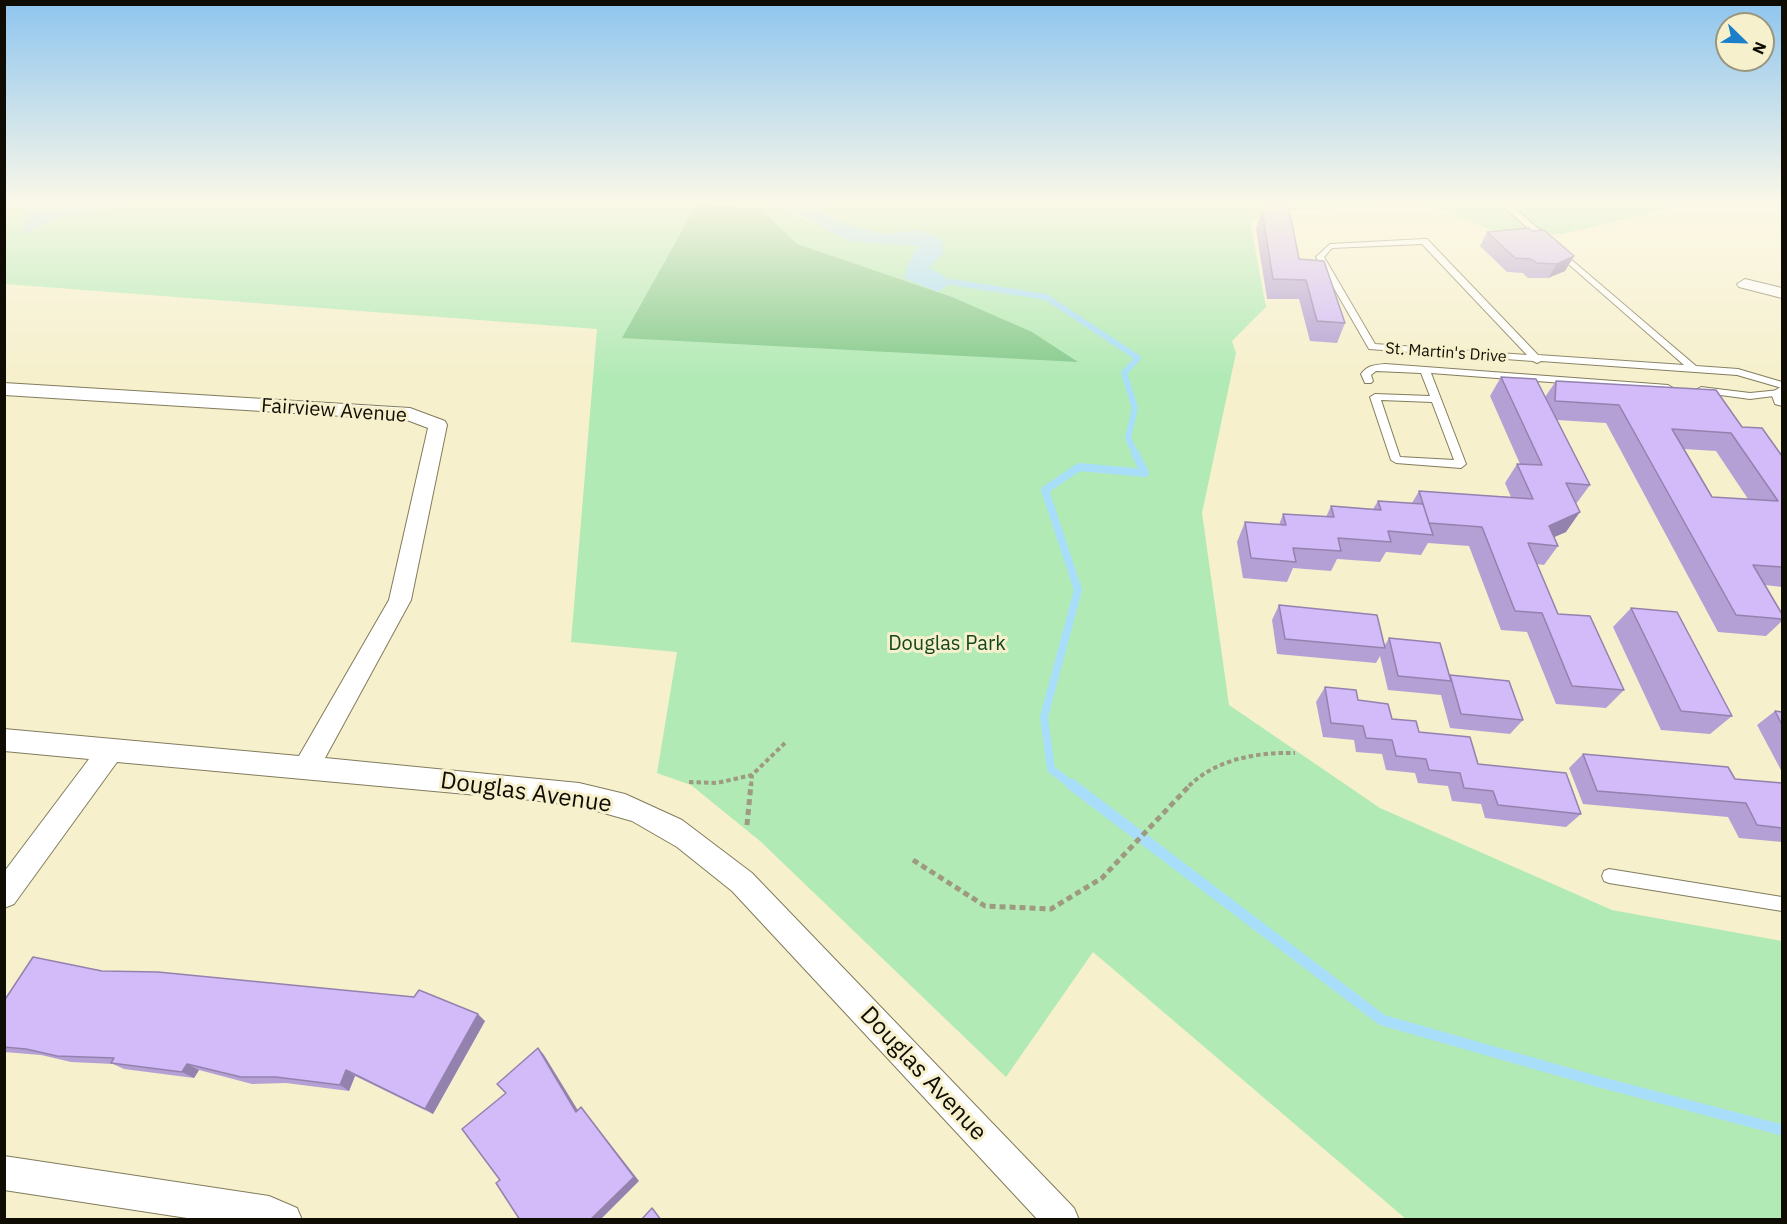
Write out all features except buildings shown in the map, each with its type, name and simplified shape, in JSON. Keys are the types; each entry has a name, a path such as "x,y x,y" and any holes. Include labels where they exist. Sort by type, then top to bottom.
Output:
{"street":[{"path":"1745,284 1782,293"},
{"name":"Fairview Avenue","path":"4,389 410,414 438,425 400,600 307,766"},
{"name":"Douglas Avenue","path":"4,740 110,751 307,766 567,793 626,807 683,834 742,882 1062,1220"},
{"path":"4,895 110,751"},
{"path":"4,1173 269,1213 285,1220"}],"lane":[{"name":"St. Martin's Drive","path":"1322,261 1372,347 1738,372 1782,393"},
{"name":"St. Martin's Drive","path":"1443,261 1537,360"},
{"path":"1570,261 1695,370"},
{"name":"St. Martin's Drive","path":"1368,381 1366,374 1373,368 1674,388"},
{"path":"1425,370 1461,464 1396,460 1375,397 1436,399"},
{"name":"St. Martin's Drive","path":"1686,389 1750,396 1782,393"},
{"path":"1609,876 1782,904"}],"path":[{"path":"689,782 717,783 752,776 787,741"},
{"path":"913,860 985,906 1051,909 1102,878 1170,804 1204,771 1263,752 1295,753"},
{"path":"747,825 752,776"}],"green space":[{"name":"Douglas Park","path":"5,261 1257,261 1266,307 1232,341 1236,353 1202,513 1229,705 1380,808 1612,910 1782,941 1782,1219 1406,1219 1093,952 1006,1077 760,841 691,785 657,773 677,652 571,642 597,329 5,284"},
{"path":"665,261 847,261 952,297 1032,332 1078,362 622,338"}],"water":[{"path":"910,261 935,261 929,267 952,282 938,292 904,278"}],"waterway":[{"path":"952,282 1046,297 1138,358 1124,373 1135,408 1128,438 1136,455"},
{"path":"1073,786 1051,769 1044,717 1078,590 1045,490 1079,467 1145,473 1136,455"},
{"path":"1071,784 1382,1020 1592,1080 1782,1130"}]}
